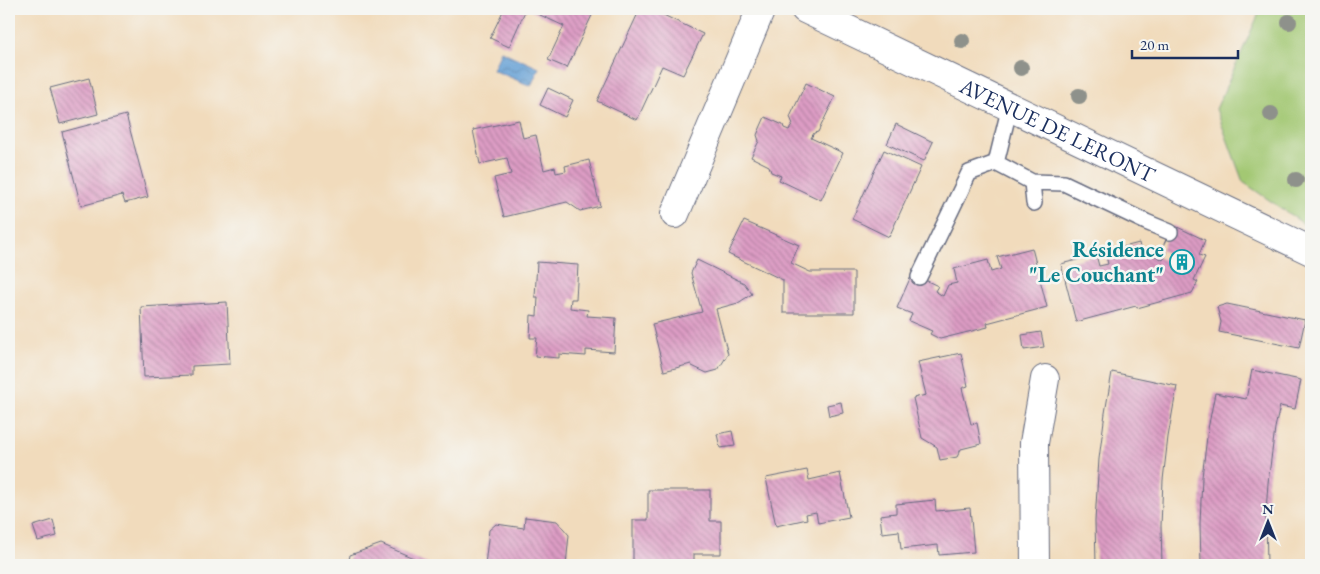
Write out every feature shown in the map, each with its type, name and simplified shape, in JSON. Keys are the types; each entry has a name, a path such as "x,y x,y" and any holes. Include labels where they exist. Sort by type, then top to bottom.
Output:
{"street":[{"path":"674,214 761,9"},
{"name":"AVENUE DE LERONT","path":"805,9 1311,250"},
{"path":"1035,565 1034,443 1045,379"}],"lane":[{"path":"996,163 1010,106"},
{"path":"919,277 969,173 996,163 1032,182 1064,183 1170,232"},
{"path":"1032,182 1034,203"}],"green space":[{"path":"1261,9 1311,9 1311,229 1243,182 1216,109"}],"water":[{"path":"501,51 539,68 531,86 493,70"}],"building":[{"path":"504,9 526,9 509,47 490,38"},
{"path":"527,9 595,9 567,68 548,60 564,26"},
{"path":"640,9 651,9 703,34 683,75 662,66 637,120 597,101"},
{"path":"89,78 98,114 60,124 50,88"},
{"path":"806,83 835,97 818,132 814,133 811,138 843,153 821,200 779,180 781,176 771,172 769,166 751,157 759,141 757,135 765,117 783,125 784,128 789,130 793,124 790,117"},
{"path":"548,88 573,100 565,117 540,105"},
{"path":"126,115 148,197 125,203 122,195 81,206 62,132"},
{"path":"519,120 523,138 536,135 544,170 555,167 556,173 566,171 565,166 589,160 600,206 580,211 567,202 504,217 494,178 511,174 507,158 480,164 473,130"},
{"path":"896,124 933,142 924,161 887,144"},
{"path":"884,150 921,167 889,237 852,219"},
{"path":"744,221 799,245 791,263 810,272 854,272 854,313 783,313 783,280 728,254"},
{"path":"1173,225 1205,240 1199,255 1205,257 1194,280 1198,282 1192,293 1076,322 1061,264 1096,255 1099,266 1108,264 1105,252 1139,243 1142,257 1152,254 1163,260 1167,253 1161,250"},
{"path":"1032,248 1047,307 987,323 988,327 940,339 930,334 932,331 909,321 912,314 897,308 912,274 938,286 935,291 943,296 948,285 957,283 954,269 988,260 991,272 1001,269 997,257"},
{"path":"697,260 744,283 752,294 738,303 716,309 728,354 718,370 707,373 691,364 664,371 652,324 702,312 691,273"},
{"path":"537,262 578,265 576,299 571,299 570,308 588,310 587,316 616,318 614,352 586,350 586,356 559,354 559,358 535,356 537,338 530,338 531,315 537,316 538,297 535,297"},
{"path":"227,302 230,364 192,366 192,375 144,377 141,307"},
{"path":"1227,304 1305,320 1299,348 1219,332 1221,322 1217,307"},
{"path":"1041,332 1044,347 1024,350 1022,335"},
{"path":"961,353 968,386 962,388 971,424 977,423 981,444 961,449 957,457 940,460 937,447 922,438 913,398 926,395 918,362"},
{"path":"1252,370 1301,380 1295,409 1280,406 1275,428 1266,512 1267,565 1201,565 1202,477 1215,393 1246,399"},
{"path":"1112,372 1177,386 1163,480 1162,565 1096,565 1095,521 1099,459"},
{"path":"841,402 843,413 829,416 827,405"},
{"path":"732,431 735,446 720,448 717,434"},
{"path":"807,470 809,480 840,473 849,517 818,523 816,512 806,514 807,519 776,526 766,478"},
{"path":"648,490 710,490 710,521 721,521 721,554 694,554 694,565 636,565 633,562 633,520 648,520"},
{"path":"935,500 936,511 970,508 974,552 939,555 938,545 901,549 899,531 882,533 880,515 896,513 896,504"},
{"path":"525,517 557,521 569,535 566,565 485,565 489,530 496,524 524,528"},
{"path":"53,520 57,536 38,541 33,526"},
{"path":"381,544 430,565 348,565 350,555"}],"place":[{"name":"Résidence \"Le Couchant\"","path":"1182,262"}]}
